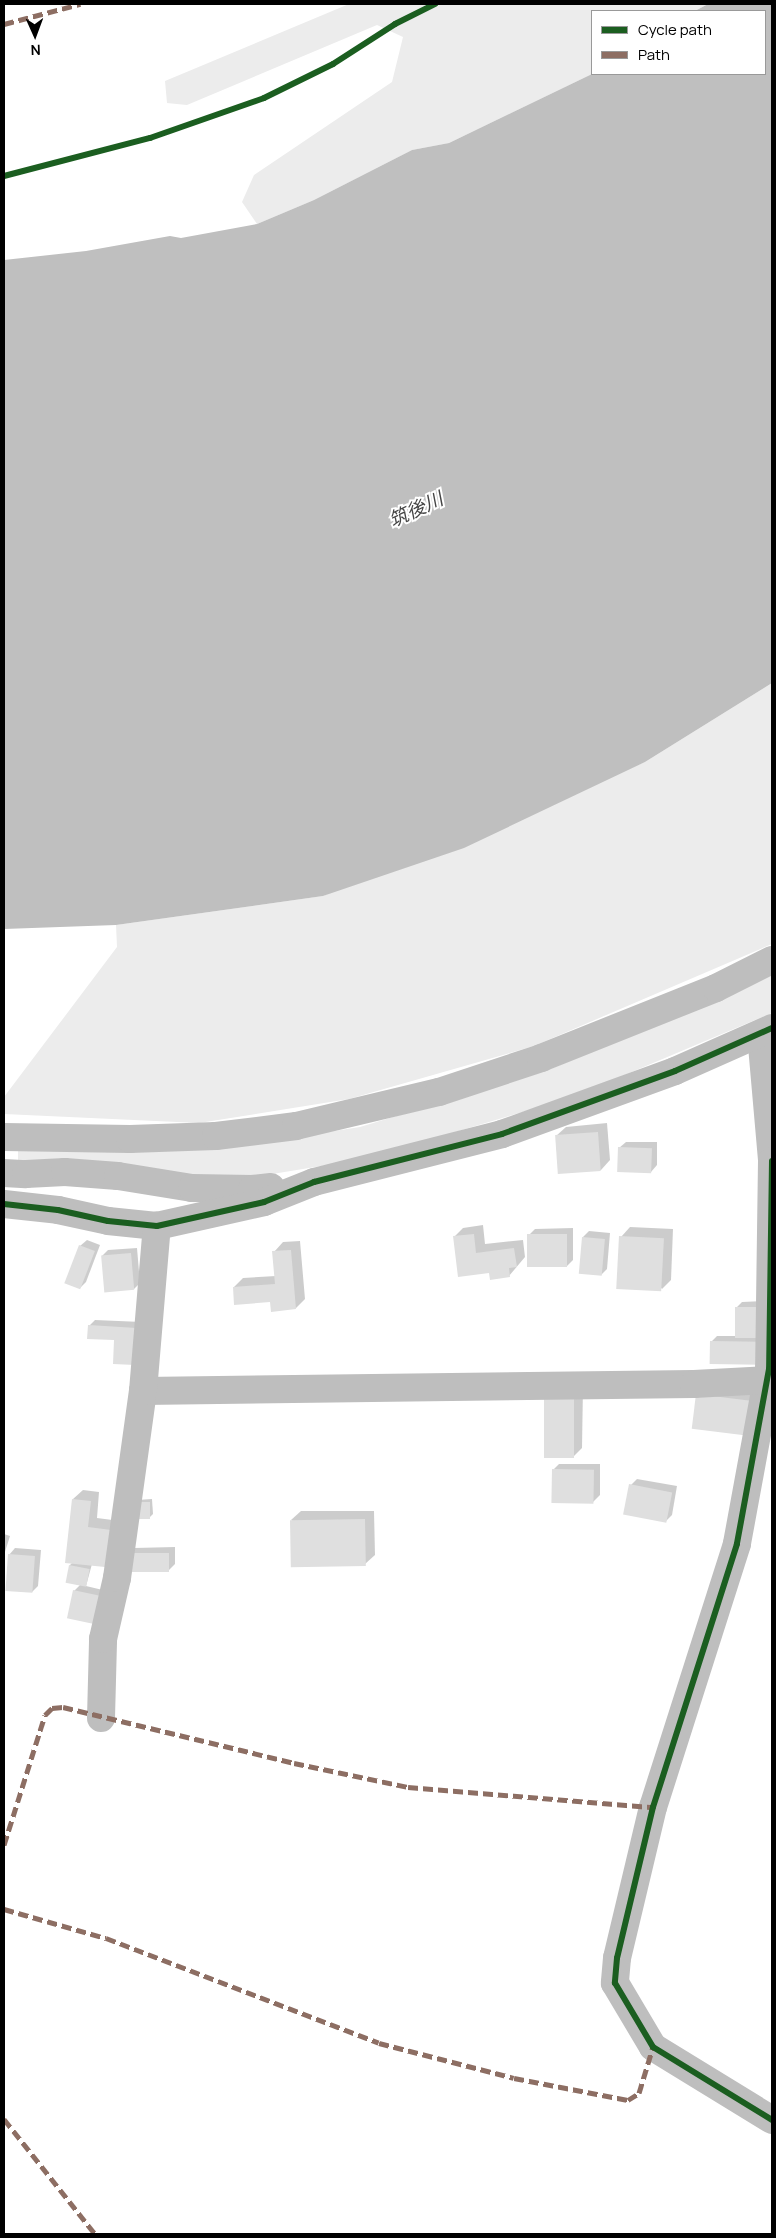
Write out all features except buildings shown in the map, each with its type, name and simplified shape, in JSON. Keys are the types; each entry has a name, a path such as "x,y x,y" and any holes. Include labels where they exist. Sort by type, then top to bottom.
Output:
{"street":[{"path":"4,1137 130,1139 216,1136 296,1126 439,1092 541,1058 716,988 772,960"},
{"path":"4,1204 58,1210 108,1221 158,1226 264,1202 314,1182 502,1134 675,1071 767,1031 772,1161 769,1373 737,1544 653,1807 617,1958 615,1983 653,2047 772,2120"},
{"path":"4,1173 65,1172 118,1176 192,1188 252,1189 314,1182"},
{"path":"101,1718 103,1639 117,1578 143,1391 158,1226"},
{"path":"143,1391 694,1384 769,1373"}],"shaded area":[{"path":"349,4 708,4 697,10 591,10 591,74 449,143 412,150 314,200 257,224 242,202 254,175 392,82 403,37 377,25 187,105 167,103 165,81"},
{"path":"772,683 772,944 534,1046 349,1099 199,1123 4,1114 4,1097 117,947 116,925 323,896 645,762"},
{"path":"772,973 772,1013 570,1098 364,1159 223,1182 18,1163 18,1151 213,1150 360,1127 551,1069"}],"water":[{"name":"筑後川","path":"708,4 772,4 772,683 645,762 464,848 323,896 116,925 4,929 4,260 86,251 170,236 181,238 257,224 314,200 412,150 449,143 591,74 766,75 766,10 697,10"}],"marked path":[{"path":"4,24 80,4"},
{"path":"4,1845 45,1715 52,1708 63,1707 294,1763 408,1787 653,1807"},
{"path":"4,1909 106,1938 379,2043 514,2078 628,2100 639,2093 653,2047"},
{"path":"4,2119 95,2234"}],"cycle path":[{"path":"4,176 150,138 264,98 333,64 395,24 435,4"},
{"path":"4,1204 58,1210 108,1221 157,1226 264,1202 314,1182 502,1134 675,1071 772,1028"},
{"path":"772,1161 769,1369 737,1544 653,1807 617,1958 615,1983 653,2047 772,2120"}]}
